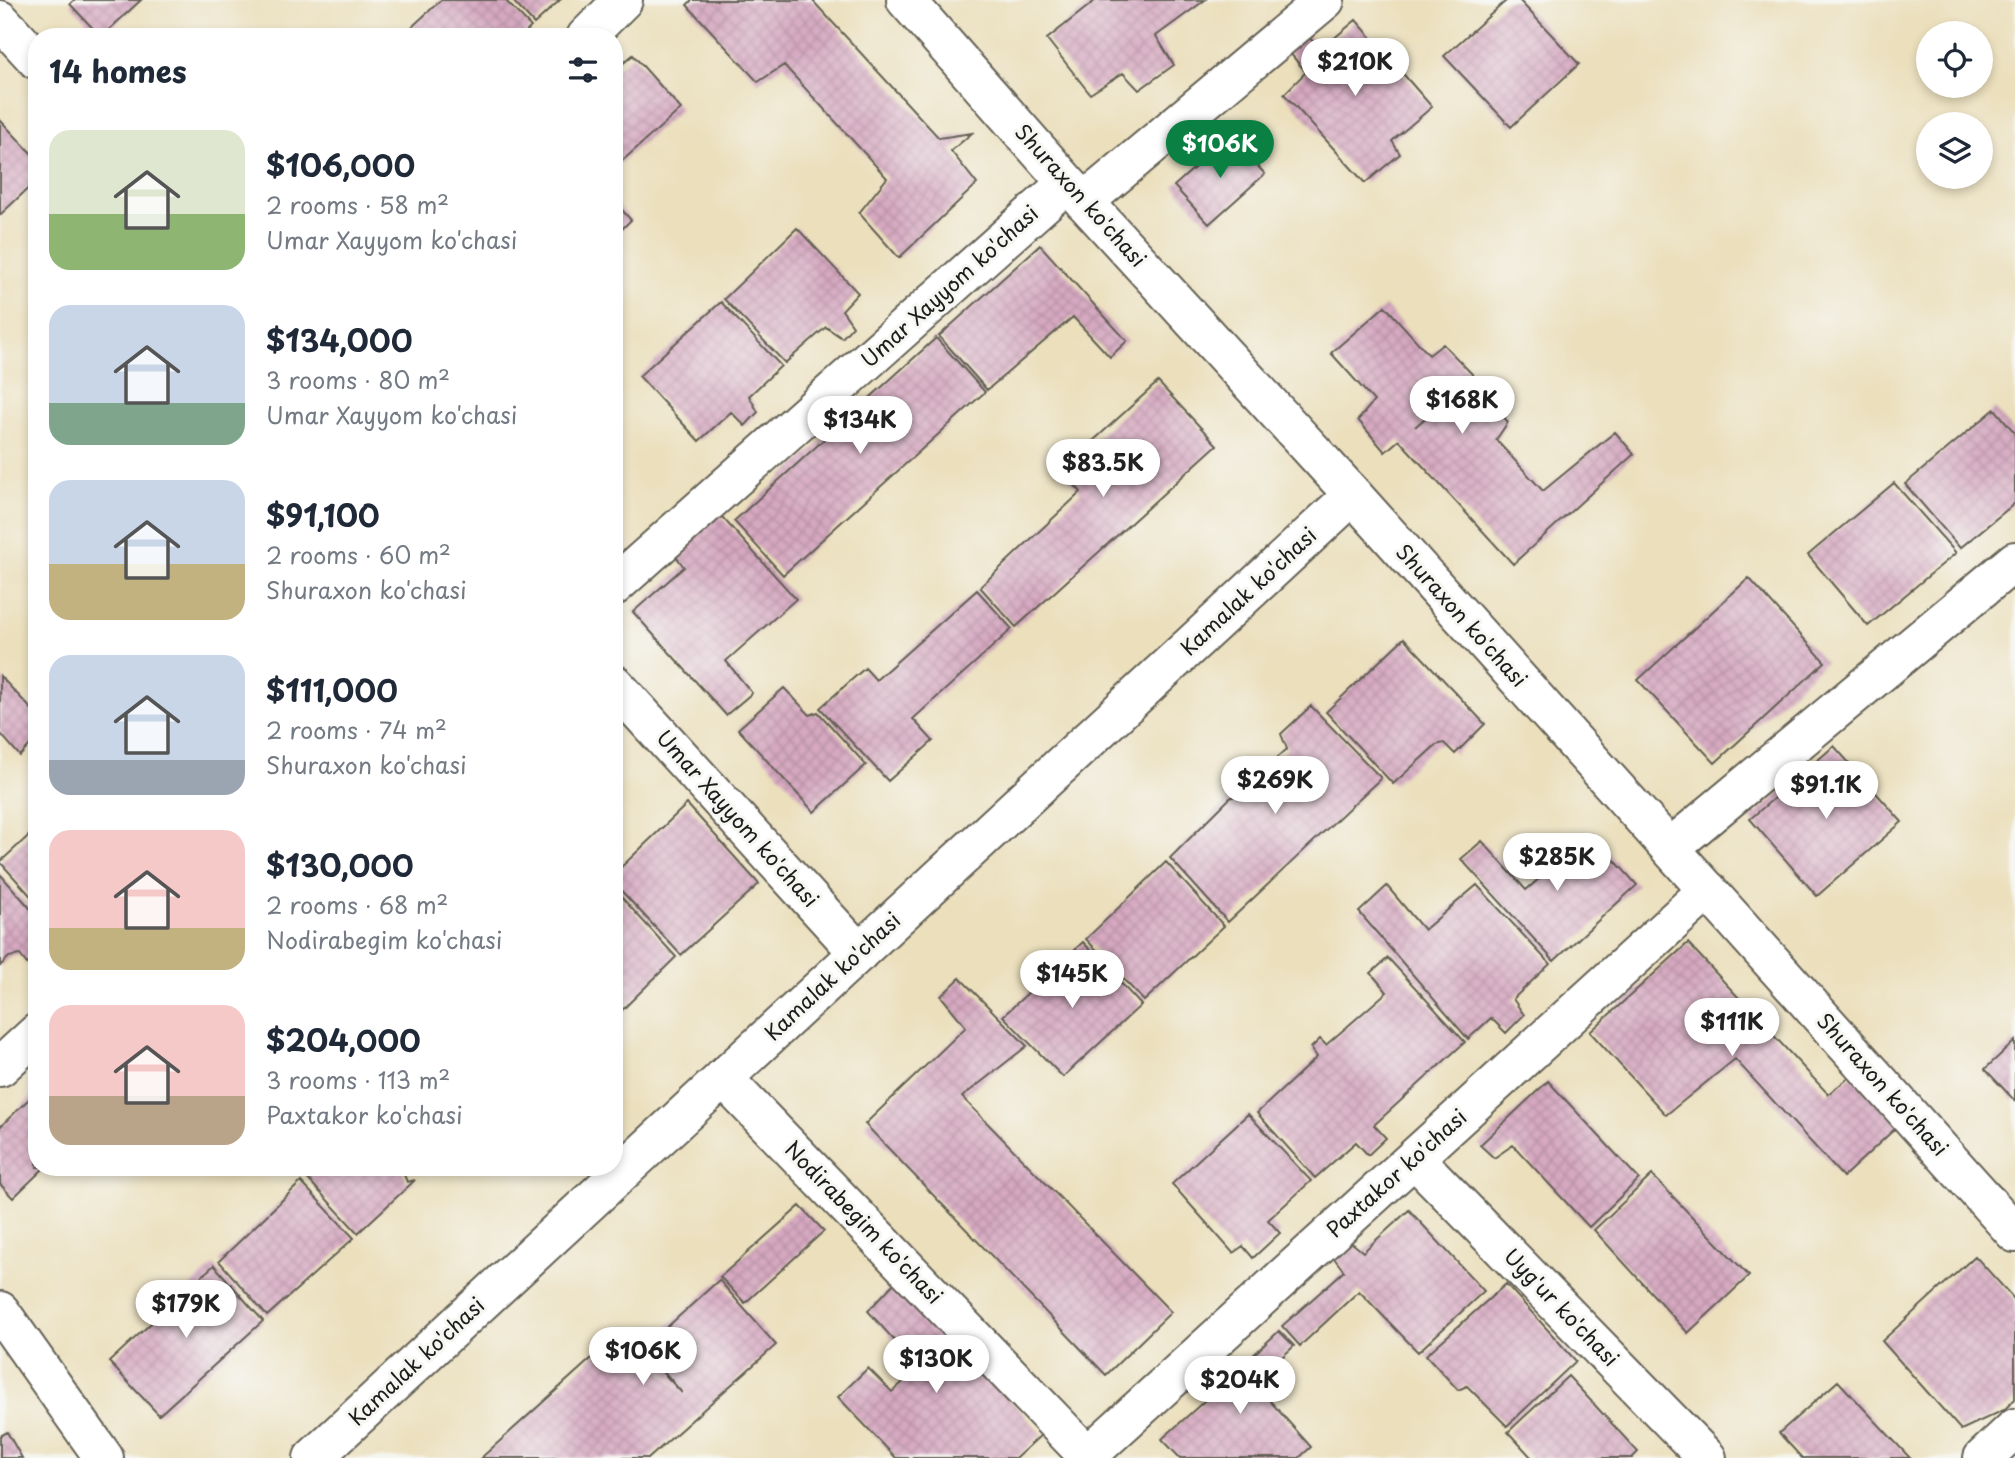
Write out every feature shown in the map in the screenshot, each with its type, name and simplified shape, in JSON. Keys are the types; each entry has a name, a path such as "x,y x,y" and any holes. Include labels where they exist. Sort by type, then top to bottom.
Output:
{"street":[{"path":"0,7 8,0"},
{"path":"595,28 623,0"},
{"name":"Shuraxon ko'chasi","path":"906,0 1075,193 1353,495 2015,1233"},
{"name":"Umar Xayyom ko'chasi","path":"623,578 1075,193 1325,0"},
{"path":"0,20 28,50"},
{"name":"Kamalak ko'chasi","path":"623,1171 1353,495"},
{"path":"1670,848 2015,561"},
{"name":"Umar Xayyom ko'chasi","path":"623,694 859,953"},
{"name":"Paxtakor ko'chasi","path":"1088,1457 1708,890"},
{"path":"0,1067 28,1041"},
{"name":"Nodirabegim ko'chasi","path":"723,1078 1088,1457"},
{"name":"Uyg'ur ko'chasi","path":"1414,1158 1707,1458"},
{"name":"Kamalak ko'chasi","path":"313,1458 617,1176"},
{"path":"0,1311 104,1458"},
{"path":"1983,1458 2015,1428"}],"building":[{"path":"74,0 141,0 111,28 93,28 70,4"},
{"path":"441,0 505,0 531,27 530,28 411,28"},
{"path":"512,0 560,0 534,24"},
{"path":"692,0 812,0 939,138 972,133 951,151 977,184 899,258 859,213 887,178 784,65 758,82 687,5"},
{"path":"1096,0 1205,0 1156,36 1174,65 1139,90 1123,73 1090,94 1047,39"},
{"path":"1507,0 1519,0 1579,64 1511,127 1444,56"},
{"path":"1356,20 1432,107 1392,141 1400,154 1365,183 1284,94 1306,72 1284,46 1303,30 1320,50"},
{"path":"633,55 681,109 623,160 623,63"},
{"path":"0,120 28,150 28,189 0,215"},
{"path":"1230,136 1265,174 1209,224 1174,186"},
{"path":"623,211 631,220 623,228"},
{"path":"797,228 858,293 842,310 853,326 842,338 826,327 785,363 724,299"},
{"path":"1040,245 1127,341 1110,357 1073,317 987,390 939,336"},
{"path":"721,302 781,366 749,396 758,412 745,426 731,412 699,441 639,376"},
{"path":"1385,306 1429,355 1443,344 1473,375 1415,427 1471,378 1508,422 1496,440 1543,491 1615,432 1634,454 1513,564 1399,440 1385,452 1358,420 1374,401 1331,353"},
{"path":"936,338 985,392 783,575 734,521"},
{"path":"1158,382 1217,445 1016,627 980,587 1081,492 1061,470"},
{"path":"1995,409 2015,433 2015,503 1960,548 1905,484"},
{"path":"1894,483 1956,553 1868,626 1808,555"},
{"path":"713,507 796,599 726,661 752,693 726,715 633,612 684,567 669,547"},
{"path":"1749,578 1825,662 1715,763 1638,680"},
{"path":"977,590 1012,629 913,719 933,741 888,781 820,708 865,668 876,680"},
{"path":"1404,638 1485,724 1455,754 1444,743 1436,745 1393,784 1326,712"},
{"path":"0,676 28,706 28,747 20,756 0,733"},
{"path":"784,688 810,715 818,712 866,765 814,812 738,729"},
{"path":"1311,706 1381,778 1228,922 1170,858 1230,798 1245,791 1243,789 1287,749 1281,734"},
{"path":"1834,746 1902,822 1817,896 1750,819"},
{"path":"687,804 759,884 681,955 623,893 623,865"},
{"path":"1591,834 1637,885 1554,961 1461,859 1482,841 1526,890"},
{"path":"28,836 28,893 0,862"},
{"path":"1166,862 1224,926 1144,1001 1086,939"},
{"path":"0,874 28,906 28,963 20,955 9,957 0,966"},
{"path":"1477,885 1550,964 1513,999 1524,1015 1506,1033 1491,1018 1468,1039 1359,912 1387,886 1424,930"},
{"path":"623,899 676,957 623,1009"},
{"path":"1083,942 1141,1005 1063,1077 1003,1016"},
{"path":"1688,943 1828,1094 1854,1074 1899,1125 1843,1177 1735,1059 1666,1115 1590,1032"},
{"path":"1388,958 1465,1042 1374,1125 1386,1138 1368,1155 1356,1142 1315,1178 1257,1113 1317,1057 1311,1048 1320,1039 1326,1045 1387,992 1371,973"},
{"path":"960,978 1027,1046 962,1097 1171,1312 1106,1375 865,1124 966,1027 941,996"},
{"path":"2015,1041 2015,1101 1985,1069"},
{"path":"1548,1081 1639,1179 1589,1227 1513,1145 1494,1158 1480,1145"},
{"path":"28,1100 28,1176 36,1176 13,1198 0,1184 0,1127"},
{"path":"1248,1114 1311,1181 1268,1220 1280,1233 1253,1258 1243,1246 1233,1253 1172,1184"},
{"path":"1652,1175 1749,1276 1688,1333 1594,1230"},
{"path":"404,1176 407,1182 415,1180 358,1233 306,1177"},
{"path":"301,1182 354,1238 267,1316 219,1261"},
{"path":"800,1206 824,1231 745,1303 720,1277"},
{"path":"1409,1210 1484,1291 1418,1352 1359,1291 1300,1346 1282,1326 1344,1271 1330,1253 1347,1239 1363,1252"},
{"path":"1975,1256 2015,1300 2015,1399 2004,1410 1961,1430 1882,1341"},
{"path":"214,1265 263,1321 159,1415 109,1362"},
{"path":"719,1280 776,1345 649,1458 481,1458 623,1330 682,1393 644,1348"},
{"path":"897,1280 1042,1434 1016,1458 896,1458 838,1397 868,1368 892,1392 919,1368 868,1311"},
{"path":"1506,1284 1576,1361 1507,1426 1467,1386 1458,1390 1426,1355"},
{"path":"1279,1331 1294,1346 1254,1383 1311,1447 1299,1458 1180,1458 1162,1439 1212,1394 1205,1377 1214,1369 1233,1374"},
{"path":"1568,1376 1638,1452 1632,1458 1532,1458 1508,1432"},
{"path":"1838,1381 1910,1458 1802,1458 1779,1433"},
{"path":"7,1432 22,1458 0,1458 0,1436"}]}
